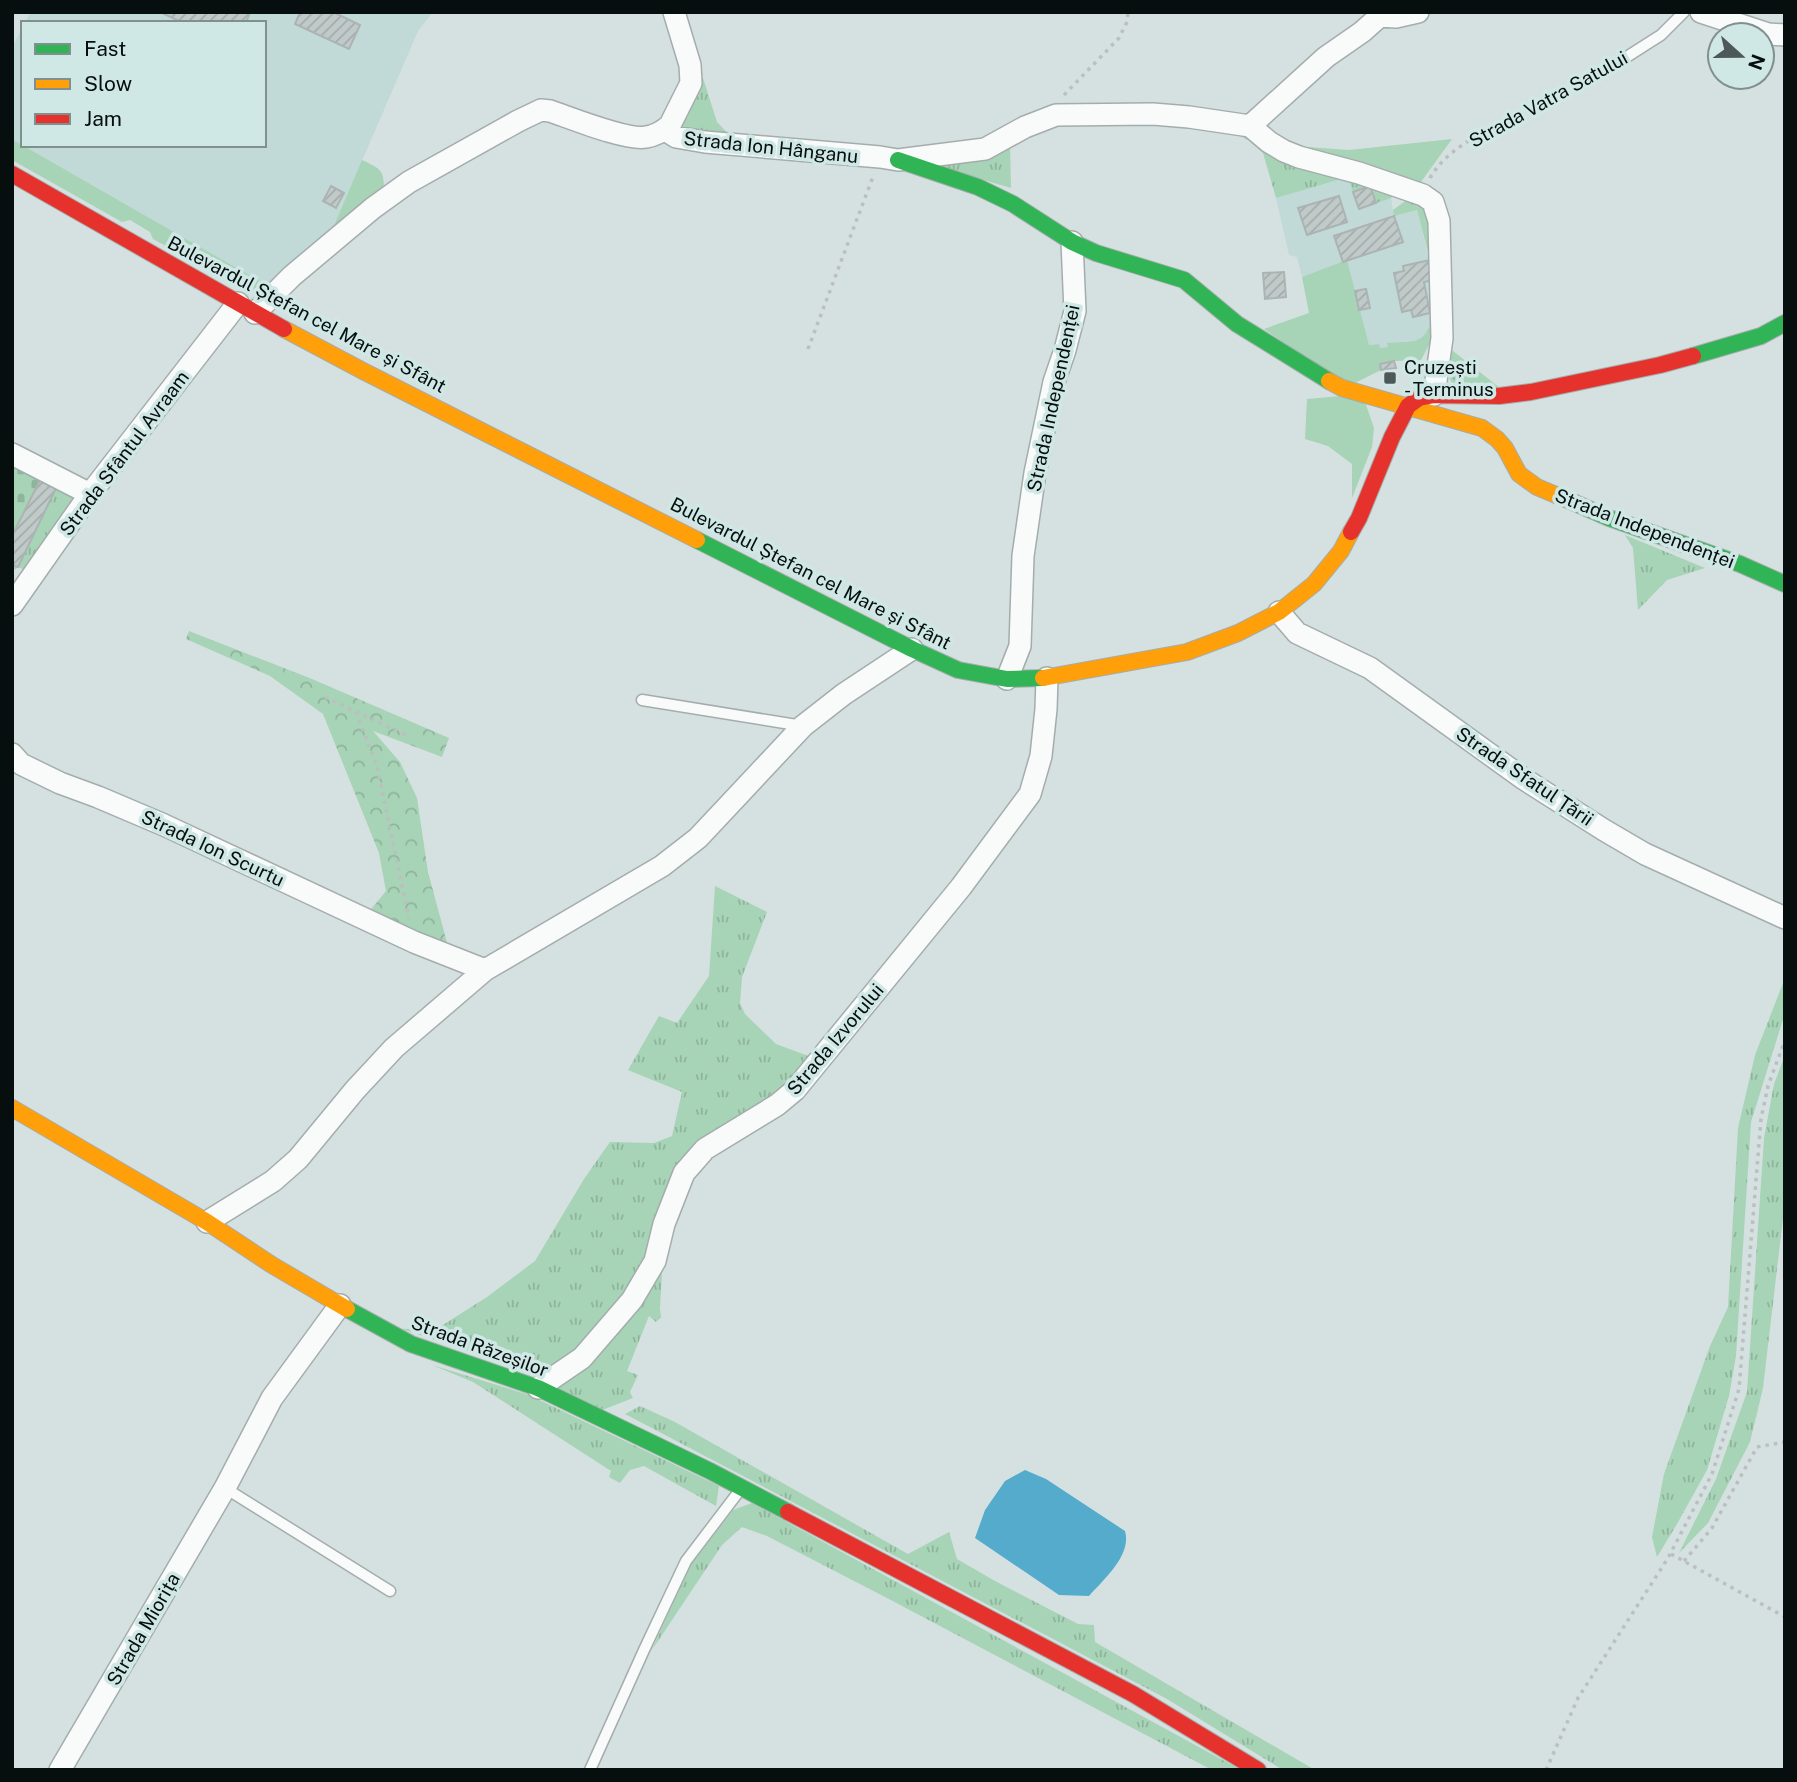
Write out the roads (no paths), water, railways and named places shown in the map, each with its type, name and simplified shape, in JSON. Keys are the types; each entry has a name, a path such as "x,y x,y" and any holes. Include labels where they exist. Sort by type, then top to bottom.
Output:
{"street":[{"path":"664,130 670,125 691,83 690,65 674,12"},
{"path":"1418,12 1395,17 1379,14 1362,32 1326,57 1250,127 1284,151 1360,173 1423,195 1433,202 1439,221 1442,338 1434,395"},
{"path":"1701,12 1768,34 1785,35"},
{"name":"Strada Sfântul Avraam","path":"12,605 90,494 246,308 292,276 373,208 409,182 541,110 625,136 644,138 664,130"},
{"name":"Strada Ion Hânganu","path":"664,130 676,137 705,142 889,159 985,149 1025,127 1056,115 1153,114 1250,127"},
{"name":"Strada Independenței","path":"889,159 978,187 1013,204 1072,242 1096,253 1184,280 1237,324 1342,388 1482,428 1505,448 1519,474 1537,487 1609,518 1740,564 1785,584"},
{"name":"Bulevardul Ștefan cel Mare și Sfânt","path":"12,174 246,308 375,377 958,670 1007,678 1047,678 1187,652 1238,633 1279,612 1314,584 1341,551 1359,518 1392,437 1408,406"},
{"name":"Strada Independenței","path":"1007,678 1020,646 1023,556 1035,473 1051,394 1075,311 1072,242"},
{"path":"1408,406 1419,398 1434,395 1499,396 1531,392 1660,365 1761,336 1785,323"},
{"path":"12,454 90,494"},
{"name":"Strada Sfatul Țării","path":"1279,612 1297,633 1370,668 1524,779 1604,831 1645,854 1785,918"},
{"path":"207,1222 273,1181 298,1159 394,1048 485,970 662,866 698,838 803,726 844,694 912,649"},
{"name":"Strada Izvorului","path":"538,1388 582,1358 632,1300 655,1261 664,1224 684,1173 705,1149 776,1105 795,1090 961,887 1030,794 1041,756 1047,678"},
{"name":"Strada Ion Scurtu","path":"12,754 21,764 60,783 164,825 414,942 485,970"},
{"name":"Strada Răzeșilor","path":"12,1108 207,1222 340,1306 411,1344 538,1388 742,1487 1133,1694 1258,1770"},
{"name":"Strada Miorița","path":"60,1770 225,1488 272,1398 340,1306"}],"lane":[{"name":"Strada Vatra Satului","path":"1614,65 1661,35 1684,12"},
{"path":"642,700 803,726"},
{"path":"590,1770 686,1561 742,1487"},
{"path":"225,1488 390,1591"}],"water":[{"path":"1025,1470 1046,1479 1125,1531 1126,1540 1121,1558 1089,1596 1059,1595 975,1538 985,1510 1005,1481"}],"place":[{"name":"Cruzești - Terminus","path":"1390,378"}]}
